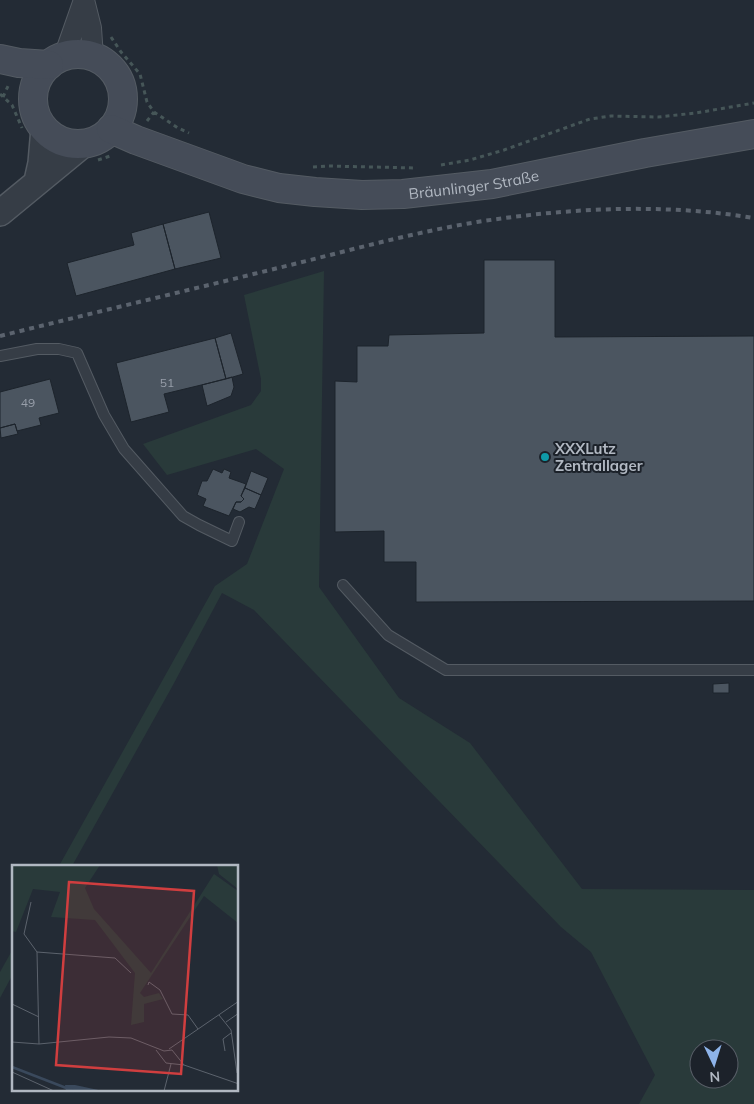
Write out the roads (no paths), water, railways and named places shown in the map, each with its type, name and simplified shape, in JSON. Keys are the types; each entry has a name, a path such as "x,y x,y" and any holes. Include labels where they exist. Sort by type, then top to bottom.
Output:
{"main road":[{"path":"0,59 19,63 57,61 81,55 93,57 108,66 115,75 122,91 122,103 117,120 111,129 97,140 74,144 62,141 52,136 44,128 35,113 33,96 38,79 57,61"},
{"path":"0,70 33,96"},
{"path":"122,103 144,125 194,148"},
{"path":"111,129 136,140 194,148"},
{"name":"Bräunlinger Straße","path":"194,148 242,179 279,188 325,193 403,194 492,184 754,134"}],"street":[{"path":"84,0 91,28 94,47 93,57"},
{"path":"57,61 84,0"},
{"path":"37,181 41,163 44,128"},
{"path":"0,213 86,143"}],"lane":[{"path":"0,356 37,349 77,353 104,415 121,444 184,516 232,540 239,522"},
{"path":"343,585 388,635 446,670 754,670"}],"railway":[{"path":"0,336 402,237 477,222 546,213 616,209 685,210 754,218"}],"place":[{"name":"XXXLutz Zentrallager","path":"545,457"}]}
